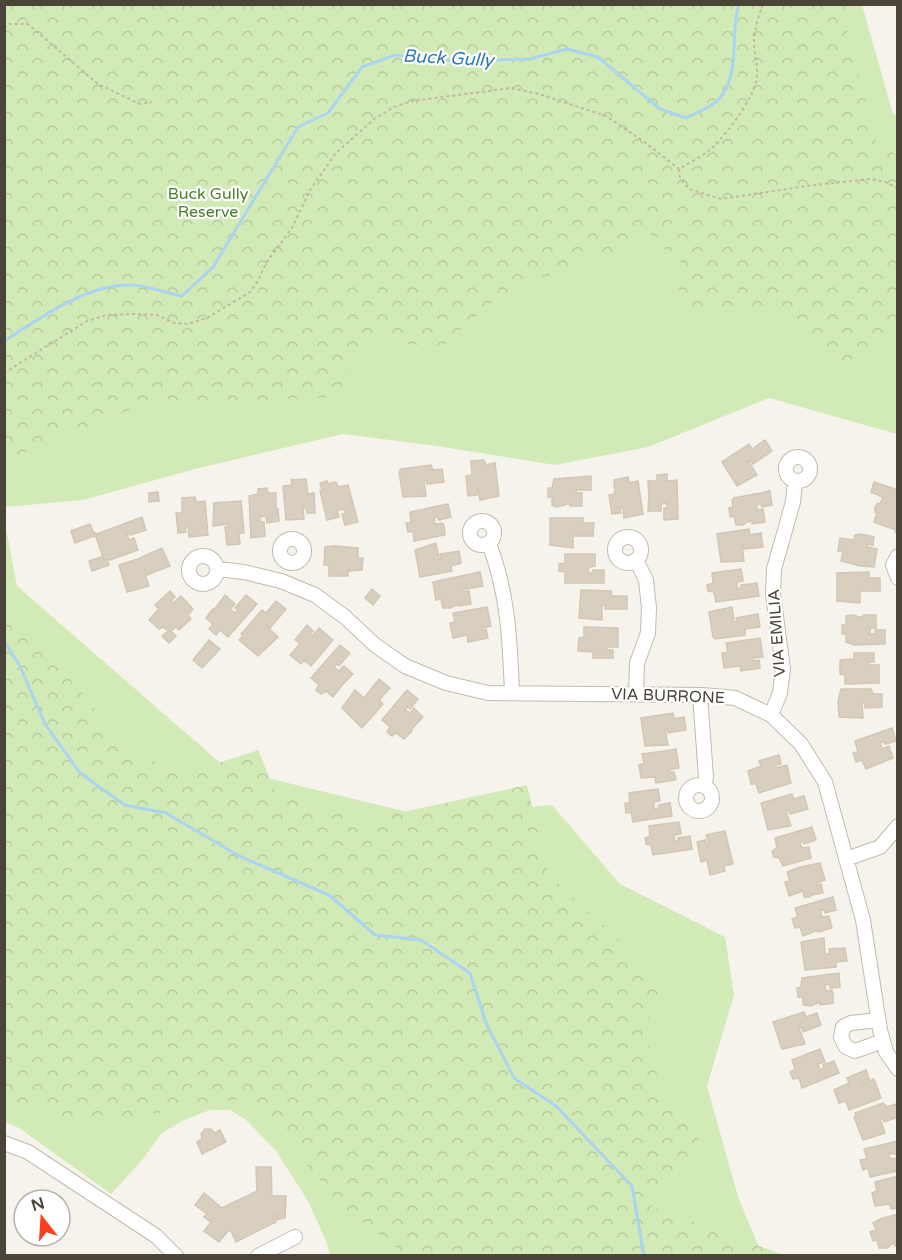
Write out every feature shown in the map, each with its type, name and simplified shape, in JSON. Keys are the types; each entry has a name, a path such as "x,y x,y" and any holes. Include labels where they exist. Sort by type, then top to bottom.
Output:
{"street":[{"name":"VIA EMILIA","path":"771,715 780,693 783,669 773,594 774,568 793,502 795,481"},
{"path":"489,544 506,601 512,693"},
{"path":"897,556 892,565 897,578"},
{"path":"636,560 646,580 649,608 648,633 637,663 636,694"},
{"path":"281,581 289,562"},
{"name":"VIA BURRONE","path":"217,569 244,572 281,581 315,595 345,617 375,645 405,666 446,683 488,693 700,695 735,699 771,715 801,744 825,782 863,920 883,1041 886,1052 897,1069"},
{"path":"700,695 706,777 704,786"},
{"path":"846,858 880,847 897,826"},
{"path":"878,1020 851,1023 843,1028 841,1037 846,1047 855,1050 883,1041"},
{"path":"4,1143 28,1152 156,1236 176,1256"},
{"path":"258,1256 295,1237"}],"path":[{"path":"679,169 713,147 748,100 757,80 758,66 754,44 757,20 763,4"},
{"path":"4,28 9,24 28,24 98,84 140,104 152,102"},
{"path":"4,373 87,321 107,315 157,315 174,322 188,324 207,318 250,292 266,263 292,228 310,190 336,153 359,132 394,107 412,101 511,88 540,94 606,116 679,169 680,178 689,189 722,199 814,184 870,179 886,182 897,189"}],"green space":[{"name":"Buck Gully Reserve","path":"5,4 852,5 844,19 877,145 897,155 897,331 848,362 825,354 790,320 775,312 738,306 699,313 689,311 682,293 673,287 683,256 663,248 658,238 641,230 611,257 591,260 538,279 490,304 442,346 398,344 395,333 370,338 370,350 348,371 337,397 139,406 5,460"},
{"name":"Buck Gully Reserve","path":"5,5 862,5 893,114 897,115 897,434 769,398 648,447 555,465 343,434 195,469 83,500 5,507"},
{"path":"4,518 17,586 226,768 428,817 552,805 620,884 725,937 734,995 707,1086 738,1197 762,1255 330,1255 308,1201 276,1151 245,1119 230,1110 210,1110 182,1121 162,1133 142,1160 111,1194 19,1128 5,1122"},
{"path":"4,601 124,743 178,776 258,750 275,791 362,821 527,785 548,874 628,948 630,965 671,987 643,1027 661,1089 701,1142 651,1207 784,1255 407,1255 343,1208 251,1097 88,1125 5,1100"}],"building":[{"path":"765,440 772,451 753,464 750,460 748,461 757,475 737,486 722,462 749,444 752,449"},
{"path":"484,460 486,465 495,463 499,496 480,500 478,489 477,495 468,496 466,476 472,475 471,461"},
{"path":"431,465 433,470 442,469 444,482 427,484 427,480 424,481 426,496 403,497 399,472 401,469"},
{"path":"667,474 667,481 677,480 678,519 664,520 664,508 667,508 667,503 661,504 661,511 648,511 648,481 657,481 657,475"},
{"path":"591,476 591,490 576,490 576,493 582,493 582,506 565,504 557,507 552,505 552,497 548,497 548,488 552,488 554,479"},
{"path":"628,477 629,483 638,481 643,514 624,518 623,507 620,508 621,513 612,514 609,495 615,494 614,480"},
{"path":"306,479 308,494 314,493 315,513 307,513 306,508 303,508 304,519 286,520 283,486 292,485 291,480"},
{"path":"327,481 329,486 330,483 336,482 338,487 348,485 358,522 345,525 342,514 345,513 344,509 337,510 339,517 327,520 320,483"},
{"path":"874,482 898,490 898,533 895,532 896,530 874,522 877,513 875,507 878,503 880,504 883,497 871,492"},
{"path":"267,488 268,493 276,493 279,521 267,523 266,516 260,517 260,522 264,522 265,536 251,538 249,496 258,494 258,489"},
{"path":"770,491 772,505 762,507 761,504 757,504 757,510 763,509 765,522 752,524 752,521 736,525 734,516 730,517 729,508 733,507 734,498"},
{"path":"158,492 159,501 149,502 149,493"},
{"path":"195,497 196,502 205,501 208,535 189,537 188,526 185,527 186,532 178,533 176,513 182,513 182,498"},
{"path":"241,501 244,533 239,533 240,544 227,545 225,527 230,524 213,526 214,503"},
{"path":"448,504 451,517 439,520 438,517 434,518 435,524 444,525 445,535 414,541 413,531 408,532 406,523 411,523 410,512"},
{"path":"142,517 146,530 127,534 129,540 134,538 138,550 110,560 104,560 96,537 75,543 71,531 90,524 93,532 97,534"},
{"path":"550,518 583,518 583,523 594,523 593,536 575,536 573,532 573,548 550,545"},
{"path":"749,529 750,535 761,533 763,547 744,549 742,545 744,561 721,562 717,534"},
{"path":"855,535 874,537 873,545 868,544 867,547 877,549 874,567 841,561 843,551 838,551 840,538 854,540"},
{"path":"436,543 439,559 441,559 440,554 459,551 461,563 451,566 452,571 420,577 415,550"},
{"path":"325,547 358,548 358,558 363,558 362,570 348,571 348,576 329,576 329,565 324,565"},
{"path":"162,548 170,566 147,575 146,570 144,571 149,586 127,592 119,565"},
{"path":"565,554 595,554 595,566 589,567 588,573 592,573 593,570 604,570 604,583 565,583 565,572 559,571 559,564 565,563"},
{"path":"102,557 104,560 107,559 109,565 92,571 89,561"},
{"path":"741,569 743,581 737,582 737,589 741,588 741,585 757,583 759,596 716,602 714,592 708,591 707,585 713,583 712,573"},
{"path":"480,572 483,586 463,590 463,592 469,591 471,604 458,606 458,604 450,608 443,608 441,599 436,600 433,582"},
{"path":"869,572 869,578 880,578 880,591 862,591 862,586 860,586 860,603 837,601 837,573"},
{"path":"372,589 380,596 373,605 365,598"},
{"path":"581,590 611,591 612,596 627,596 627,609 605,609 605,605 602,605 602,620 579,618"},
{"path":"170,591 175,597 171,601 173,603 181,596 193,609 188,615 191,619 179,630 176,627 171,631 176,636 169,643 162,636 168,631 163,627 159,629 149,620 159,609 155,605"},
{"path":"225,595 235,604 230,609 235,613 238,610 235,608 246,595 257,604 228,637 220,630 216,635 209,629 213,624 206,618"},
{"path":"276,601 286,609 270,628 266,626 278,637 258,656 239,640 243,636 241,634 262,610 266,613"},
{"path":"487,607 491,626 480,628 480,630 486,629 488,638 468,642 467,635 453,638 450,623 455,622 453,613"},
{"path":"732,607 734,622 737,622 736,618 758,614 760,627 745,629 745,635 715,639 709,612"},
{"path":"863,615 876,615 876,628 870,628 870,634 875,634 875,630 885,630 885,644 854,645 846,642 846,634 842,634 842,625 846,625 846,616 863,617"},
{"path":"307,625 313,631 310,634 312,636 319,628 333,640 311,666 304,660 301,664 290,655 300,644 295,640"},
{"path":"584,627 618,628 618,647 607,647 607,650 613,650 613,658 593,658 593,652 578,651 579,638 584,637"},
{"path":"760,638 763,657 753,658 753,661 759,660 760,668 741,671 740,666 724,668 722,653 728,652 726,643"},
{"path":"209,640 220,649 202,668 193,660"},
{"path":"340,645 350,653 339,666 337,664 334,667 339,671 344,666 353,674 333,697 326,691 321,694 316,690 319,685 311,678"},
{"path":"854,653 874,653 874,662 869,662 869,665 879,665 879,683 845,684 845,675 840,674 840,660 854,659"},
{"path":"379,679 390,688 379,700 383,704 362,728 342,708 355,690 364,698"},
{"path":"841,689 871,689 873,694 882,694 882,707 865,708 865,703 862,703 863,718 839,717 838,701"},
{"path":"407,690 418,699 410,709 407,707 405,710 410,713 414,708 423,717 404,739 396,733 392,736 387,732 390,727 382,720"},
{"path":"673,713 674,719 684,717 686,730 668,733 667,728 665,729 668,745 645,746 641,718"},
{"path":"892,728 896,741 880,743 882,749 889,746 893,758 866,769 862,760 856,762 853,753 858,752 855,741"},
{"path":"676,749 679,768 668,770 674,772 676,780 656,783 655,777 641,778 639,765 644,763 642,754"},
{"path":"779,755 781,764 776,765 776,768 787,765 791,783 759,793 756,784 751,784 748,771 761,766 759,761"},
{"path":"658,789 660,801 654,802 654,809 659,808 659,805 670,803 672,816 633,822 631,812 626,813 625,803 630,803 629,793"},
{"path":"792,794 794,799 804,796 808,809 790,814 788,810 786,811 791,826 768,830 761,803"},
{"path":"679,822 681,834 675,835 674,841 690,836 692,849 653,855 651,845 646,844 645,838 650,836 649,826"},
{"path":"812,827 816,840 804,844 803,841 800,842 802,848 809,847 811,858 783,866 779,858 774,857 772,851 777,848 775,838"},
{"path":"725,831 733,864 724,866 725,871 710,875 707,860 701,862 697,842 705,840 707,846 709,845 706,835"},
{"path":"820,863 825,880 816,885 821,884 823,893 804,897 803,891 789,896 785,882 790,881 787,872"},
{"path":"833,897 836,910 825,913 824,910 820,911 822,917 829,916 832,928 803,936 800,927 795,928 792,919 798,917 795,908"},
{"path":"824,938 825,954 830,954 829,949 845,948 847,961 836,962 836,967 805,970 801,942"},
{"path":"839,973 840,987 830,988 830,984 825,985 826,991 832,990 833,1003 820,1005 820,1002 811,1006 803,1005 803,997 798,997 797,988 801,987 802,978"},
{"path":"804,1012 806,1017 817,1013 821,1025 803,1032 802,1027 799,1028 805,1044 782,1049 773,1022"},
{"path":"820,1049 825,1062 818,1064 820,1070 824,1068 823,1065 834,1061 839,1073 802,1088 799,1078 793,1079 790,1072 795,1069 792,1060"},
{"path":"866,1070 869,1079 863,1081 864,1083 874,1079 881,1098 849,1110 846,1101 839,1103 834,1090 849,1083 847,1078"},
{"path":"883,1103 887,1107 896,1104 898,1117 884,1122 883,1118 880,1119 885,1133 863,1140 854,1117 855,1113"},
{"path":"205,1129 211,1129 215,1133 220,1130 226,1142 202,1154 197,1142 202,1139 201,1134"},
{"path":"898,1141 898,1155 889,1153 890,1159 897,1158 898,1171 870,1177 868,1168 863,1170 860,1160 867,1159 864,1149"},
{"path":"256,1167 271,1167 272,1196 286,1196 285,1218 277,1220 272,1214 276,1222 236,1242 231,1231 228,1231 219,1242 204,1231 211,1222 204,1217 207,1214 195,1205 204,1193 222,1208 257,1191"},
{"path":"898,1176 898,1208 891,1209 890,1204 875,1206 872,1193 877,1191 875,1182"},
{"path":"898,1214 898,1245 895,1246 894,1243 887,1248 879,1248 877,1240 873,1241 870,1232 876,1230 873,1223"}],"waterway":[{"name":"Buck Gully","path":"4,341 65,304 98,290 132,285 182,296 213,267 298,127 328,113 362,67 395,55 453,61 530,59 567,49 598,57 660,109 686,118 712,105 726,88 733,66 736,16 739,4"},
{"path":"4,641 20,666 45,724 80,773 125,805 166,813 239,856 329,895 375,935 421,940 470,973 486,1023 514,1078 556,1106 632,1186 644,1256"}]}
